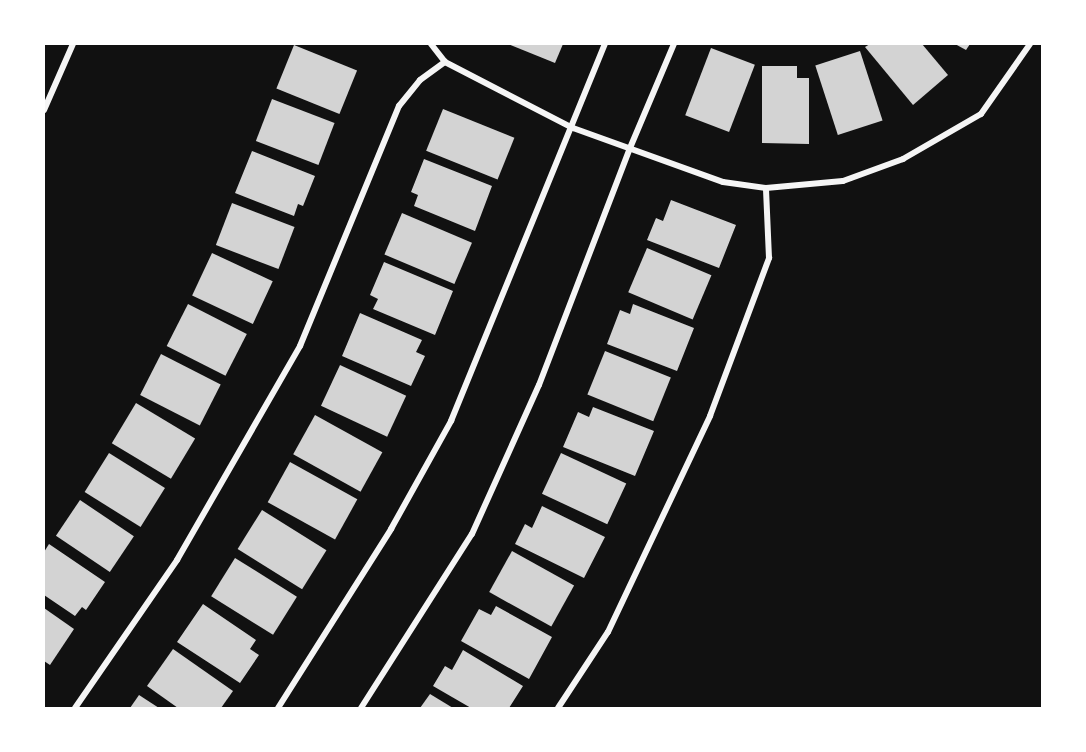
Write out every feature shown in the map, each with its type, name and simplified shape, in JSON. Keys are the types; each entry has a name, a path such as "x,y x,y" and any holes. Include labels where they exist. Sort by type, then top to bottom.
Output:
{"street":[{"path":"44,110 73,44"},
{"path":"431,44 446,62 573,128 723,182 766,189 843,181 903,159 981,114 1030,44"},
{"path":"278,708 391,529 451,421 573,128 605,44"},
{"path":"361,708 472,534 539,385 630,148 674,44"},
{"path":"75,708 177,560 295,356 399,106 420,80 446,62"},
{"path":"558,708 608,632 710,416 769,258 766,189"}],"building":[{"path":"508,44 563,44 555,63"},
{"path":"870,44 922,44 948,75 913,105 865,47"},
{"path":"955,44 970,44 966,50"},
{"path":"294,45 357,70 339,114 276,89"},
{"path":"711,48 755,65 729,132 685,115"},
{"path":"860,51 883,120 838,135 815,66"},
{"path":"762,66 797,66 797,78 809,78 809,144 762,143"},
{"path":"272,99 335,123 318,165 256,141"},
{"path":"443,109 514,138 498,180 426,151"},
{"path":"252,151 315,176 303,206 298,204 294,216 235,193"},
{"path":"424,159 492,186 475,231 414,206 418,195 411,192"},
{"path":"671,200 736,225 719,268 647,240 656,218 663,221"},
{"path":"232,203 295,227 278,269 216,245"},
{"path":"402,213 472,243 454,284 384,254"},
{"path":"647,248 711,275 693,320 628,292"},
{"path":"212,253 273,281 253,324 192,296"},
{"path":"384,262 453,291 435,335 373,309 378,299 370,295"},
{"path":"188,304 247,334 225,376 167,346"},
{"path":"633,304 694,328 677,371 607,344 620,310 630,314"},
{"path":"360,313 422,340 416,352 425,356 411,386 342,356"},
{"path":"605,351 671,378 653,421 587,395"},
{"path":"161,354 221,384 200,425 140,395"},
{"path":"340,365 406,396 387,437 321,406"},
{"path":"136,403 195,439 171,479 112,443"},
{"path":"593,407 654,431 635,476 563,447 578,412 589,417"},
{"path":"315,415 382,452 361,492 293,454"},
{"path":"109,453 165,488 141,527 85,492"},
{"path":"561,453 626,483 607,524 542,494"},
{"path":"290,462 357,499 335,540 268,502"},
{"path":"80,500 134,536 110,572 56,536"},
{"path":"542,506 605,537 584,578 515,544 525,524 532,528"},
{"path":"262,510 326,550 302,589 238,549"},
{"path":"49,544 105,582 86,610 82,607 75,616 44,595 44,552"},
{"path":"512,551 574,585 551,627 489,592"},
{"path":"235,558 297,597 273,635 211,596"},
{"path":"203,604 256,640 250,649 259,655 240,683 177,642"},
{"path":"496,606 552,637 529,679 461,641 479,609 491,615"},
{"path":"44,608 74,629 50,665 44,661"},
{"path":"173,649 233,691 221,708 178,708 147,686"},
{"path":"463,650 523,686 509,708 471,708 433,686 445,666 452,670"},
{"path":"430,694 453,708 420,708"},
{"path":"139,695 159,708 130,708"}]}
